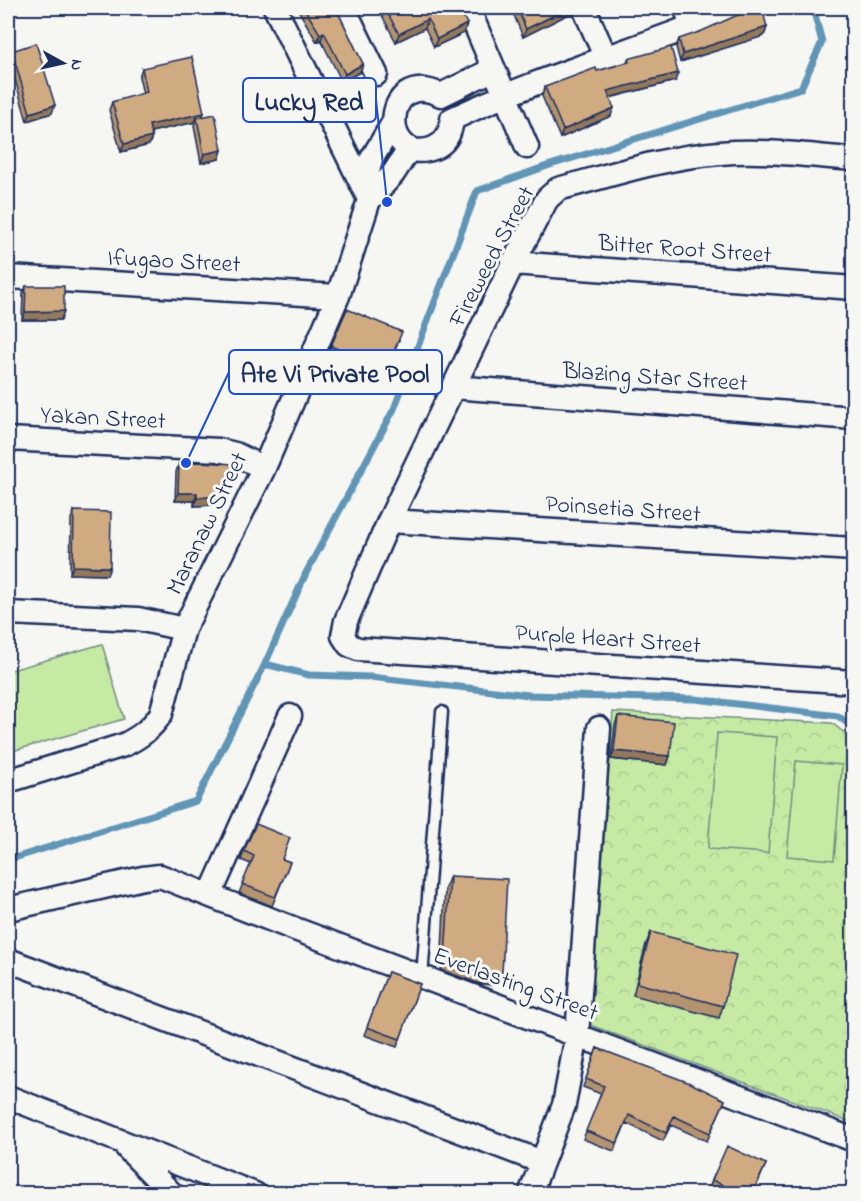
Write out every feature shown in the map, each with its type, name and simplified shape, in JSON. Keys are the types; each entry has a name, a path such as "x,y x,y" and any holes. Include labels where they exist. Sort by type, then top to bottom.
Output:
{"street":[{"path":"275,8 369,200"},
{"path":"344,8 375,74"},
{"path":"468,8 527,147"},
{"path":"584,8 606,58"},
{"path":"393,123 395,134 410,148 420,151 439,146 451,129 452,119 505,94 606,58 690,17 738,8"},
{"name":"Maranaw Street","path":"9,778 124,745 138,738 152,726 160,714 184,629 264,468 338,296 369,200 368,171 371,160 393,123 397,105 403,97 412,92 432,91 441,95 494,69"},
{"name":"Maranaw Street","path":"369,200 393,174 410,148"},
{"name":"Fireweed Street","path":"358,649 349,645 343,636 346,621 389,521 513,263 547,199 558,189 662,162 720,153 752,152 854,159"},
{"name":"Bitter Root Street","path":"513,263 854,288"},
{"name":"Ifugao Street","path":"8,277 338,296"},
{"name":"Blazing Star Street","path":"453,387 854,418"},
{"name":"Yakan Street","path":"8,440 219,450 235,454 264,468"},
{"name":"Poinsetia Street","path":"389,521 854,549"},
{"path":"8,613 138,619 184,629"},
{"name":"Purple Heart Street","path":"358,649 854,682"},
{"path":"210,896 290,716"},
{"path":"530,1194 564,1105 577,1035 599,728"},
{"name":"Everlasting Street","path":"8,909 160,876 854,1140"},
{"path":"8,960 542,1162"},
{"path":"8,1096 255,1194"},
{"path":"121,1142 172,1194"}],"lane":[{"path":"422,977 442,712"}],"green space":[{"path":"102,644 124,719 9,752 8,671"},
{"path":"613,712 832,723 853,740 853,1123 590,1025"},
{"path":"717,733 777,737 768,853 708,849"},
{"path":"796,761 842,765 834,860 787,856"}],"building":[{"path":"304,8 336,8 363,64 345,74 324,32 320,34"},
{"path":"385,8 459,8 467,24 437,39 428,19 399,34"},
{"path":"517,8 569,8 526,29"},
{"path":"756,8 762,8 767,27 683,54 679,39"},
{"path":"36,43 55,105 30,113 12,51"},
{"path":"671,47 678,73 607,91 614,108 563,130 545,87 596,68 597,71 629,62 628,59"},
{"path":"192,57 204,113 149,125 152,137 124,144 112,102 147,92 142,68"},
{"path":"215,114 222,150 204,154 197,118"},
{"path":"26,286 64,286 64,311 25,312"},
{"path":"347,309 402,332 386,370 331,346"},
{"path":"179,463 233,464 218,496 197,498 197,493 178,493"},
{"path":"74,511 111,512 110,567 73,566"},
{"path":"618,716 674,722 670,756 614,751"},
{"path":"256,824 290,838 282,859 290,862 275,897 242,884 254,856 244,851"},
{"path":"450,876 507,879 502,973 484,972 445,958"},
{"path":"651,932 736,955 723,1006 637,983"},
{"path":"388,972 420,984 400,1039 367,1027"},
{"path":"597,1048 690,1083 725,1100 710,1133 674,1116 666,1133 629,1115 617,1143 586,1131 604,1086 586,1079"},
{"path":"727,1146 766,1164 752,1194 742,1194 712,1180"}],"waterway":[{"path":"8,860 196,801 265,664 306,573 394,409 477,191 547,166 801,88 822,42 813,8"},
{"path":"265,664 309,675 370,677 529,695 695,699 838,716 854,728"}],"place":[{"name":"Lucky Red","path":"387,202"},
{"name":"Ate Vi Private Pool","path":"186,463"}]}
